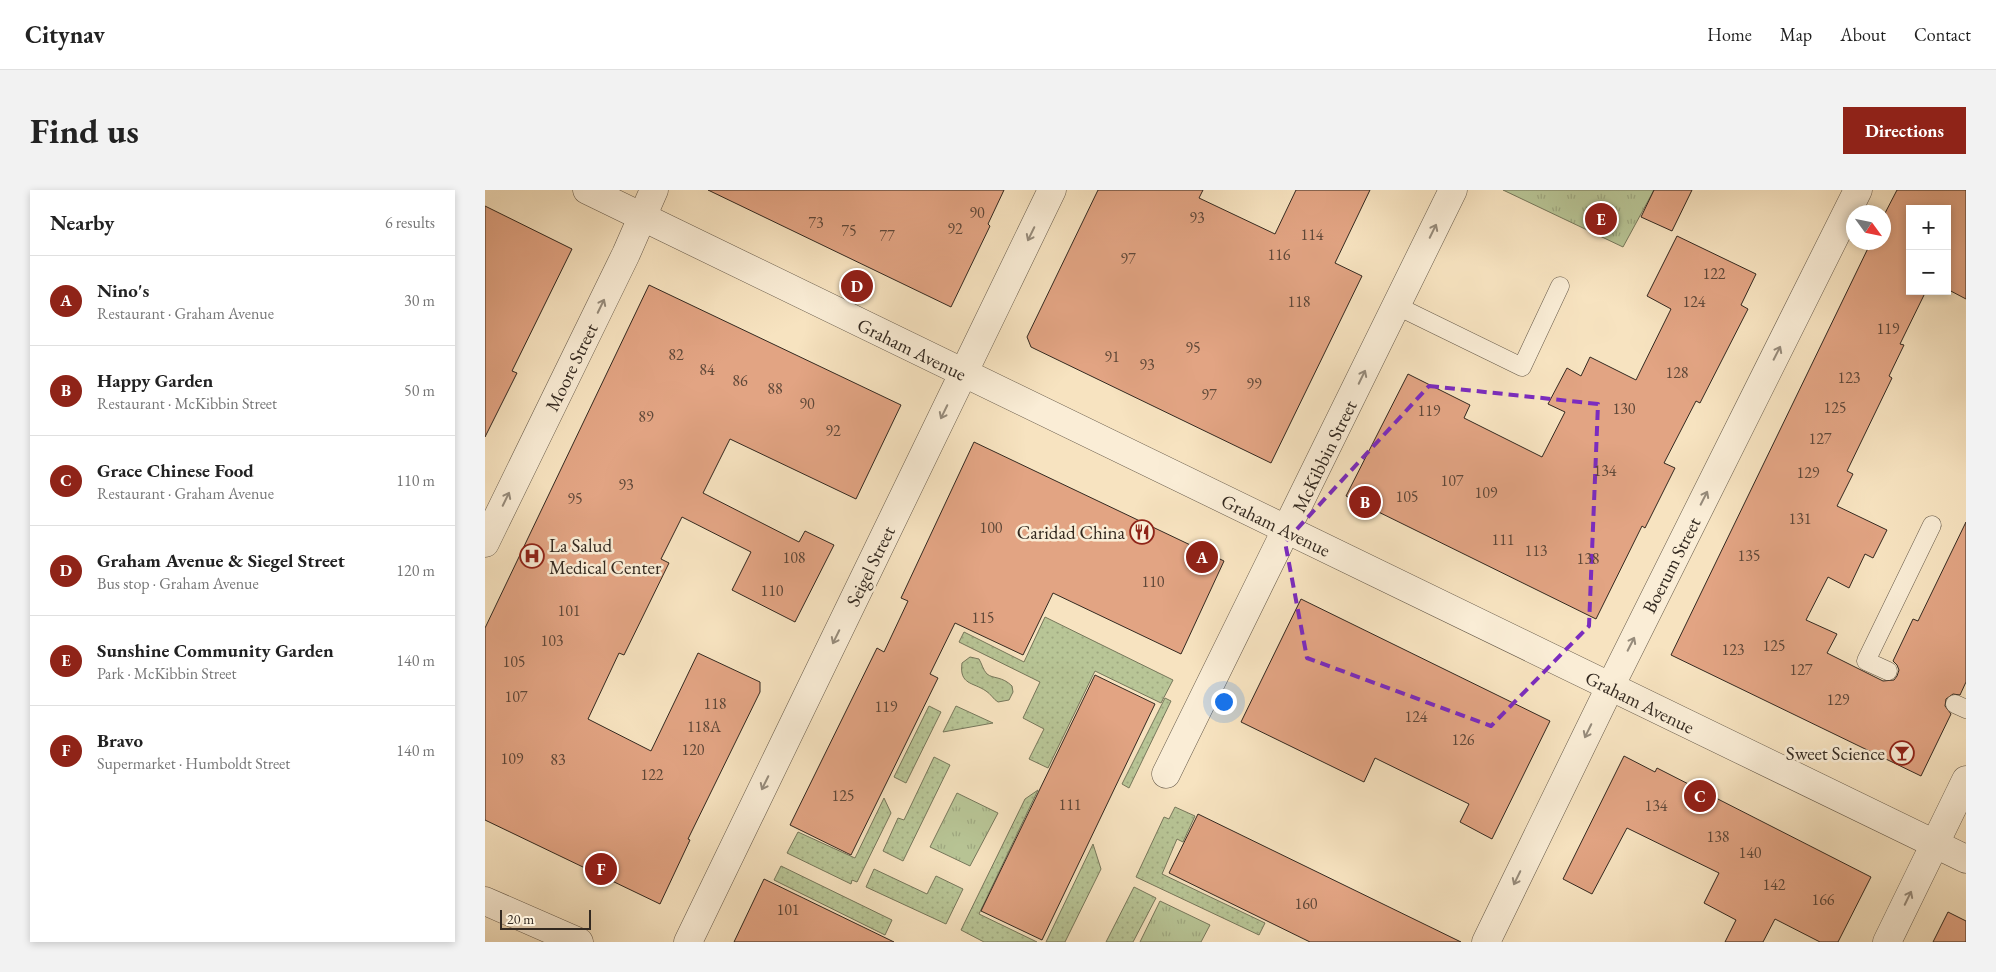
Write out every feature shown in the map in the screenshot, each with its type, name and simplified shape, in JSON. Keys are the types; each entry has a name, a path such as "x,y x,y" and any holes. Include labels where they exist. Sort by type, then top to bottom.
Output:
{"street":[{"name":"Graham Avenue","path":"587,190 1610,688 1966,859"},
{"name":"Moore Street","path":"485,543 626,254 654,190"},
{"name":"Seigel Street","path":"688,942 1052,190"},
{"name":"McKibbin Street","path":"1166,774 1453,190"},
{"name":"Boerum Street","path":"1486,942 1858,190"},
{"path":"1887,942 1966,780"},
{"path":"485,901 579,942"}],"lane":[{"path":"1397,306 1522,367 1560,286"},
{"path":"1888,671 1866,661 1932,525"}],"highlighted area":[{"path":"1429,386 1598,404 1589,626 1491,726 1307,658 1285,542"}],"green space":[{"path":"1503,190 1654,190 1623,247"},
{"path":"1045,617 1173,680 1161,703 1095,671 1048,768 1029,759 1044,729 1023,718 1040,682 959,642 964,632 1024,662"},
{"path":"970,657 979,659 987,674 1012,686 1013,692 1009,700 998,702 986,691 965,679 962,663"},
{"path":"1165,698 1171,701 1129,788 1122,784"},
{"path":"929,706 941,712 906,783 894,777"},
{"path":"956,706 993,723 943,732"},
{"path":"934,757 950,765 903,861 883,851 898,818 904,820"},
{"path":"1038,790 979,914 1037,942 984,942 961,930 1025,799"},
{"path":"957,793 998,813 970,866 930,847"},
{"path":"884,798 891,813 857,882 852,880 851,884 787,853 798,832 855,858"},
{"path":"1175,807 1195,816 1183,842 1177,839 1162,874 1265,923 1259,935 1136,877 1164,817 1169,819"},
{"path":"1093,844 1101,869 1065,942 1046,942"},
{"path":"781,866 892,920 885,935 774,880"},
{"path":"874,869 927,894 936,876 963,889 946,924 866,887"},
{"path":"1134,887 1156,898 1133,942 1106,942"},
{"path":"1160,901 1210,925 1201,942 1140,942"}],"building":[{"path":"708,190 1004,190 988,224 990,226 951,307"},
{"path":"1098,190 1203,190 1199,198 1275,234 1296,190 1370,190 1335,263 1362,276 1271,463 1031,347 1027,337"},
{"path":"1654,190 1692,190 1672,231 1641,217"},
{"path":"1897,190 1966,190 1966,299 1951,291 1951,205 1906,205 1906,295 1924,295 1900,344 1904,345 1889,376 1892,378 1847,471 1853,474 1837,506 1887,530 1873,558 1865,554 1849,588 1828,577 1806,620 1837,634 1827,653 1883,681 1894,680 1899,670 1893,661 1913,619 1918,621 1966,522 1966,682 1960,695 1953,694 1946,699 1945,706 1951,714 1921,776 1671,655 1867,250 1891,250 1891,205 1889,205"},
{"path":"485,206 572,249 512,371 517,373 485,437"},
{"path":"1677,236 1756,274 1741,305 1748,309 1700,403 1696,401 1664,463 1675,468 1645,528 1642,526 1596,619 1346,496 1408,374 1470,405 1464,418 1542,457 1565,412 1548,404 1567,368 1581,376 1590,357 1636,380 1671,309 1647,296"},
{"path":"649,285 901,405 856,499 730,439 703,493 799,542 805,531 834,545 795,622 732,590 751,552 682,517 661,559 669,563 624,655 619,653 588,719 651,751 698,653 760,682 760,692 688,839 690,840 660,904 485,820 485,628"},
{"path":"974,442 1224,561 1181,654 1053,593 1023,655 955,623 930,674 938,678 851,855 790,825 877,648 884,652 908,601 901,598"},
{"path":"1301,599 1550,721 1492,839 1460,822 1469,804 1375,758 1364,782 1241,722"},
{"path":"1095,675 1155,704 1042,940 981,911"},
{"path":"1624,756 1655,772 1657,768 1871,877 1838,942 1820,942 1775,919 1763,942 1725,942 1736,920 1704,903 1719,873 1627,828 1592,894 1563,879"},
{"path":"1198,814 1461,942 1310,942 1169,873"},
{"path":"764,879 894,942 734,942"},
{"path":"1948,912 1966,921 1966,942 1933,942"}],"place":[{"name":"Sunshine Community Garden","path":"1601,219"},
{"name":"Graham Avenue & Siegel Street","path":"857,286"},
{"name":"Happy Garden","path":"1365,502"},
{"name":"Caridad China","path":"1142,532"},
{"name":"La Salud Medical Center","path":"532,556"},
{"name":"Nino's","path":"1202,557"},
{"name":"Sweet Science","path":"1902,753"},
{"name":"Grace Chinese Food","path":"1700,796"},
{"name":"Bravo","path":"601,869"}]}
